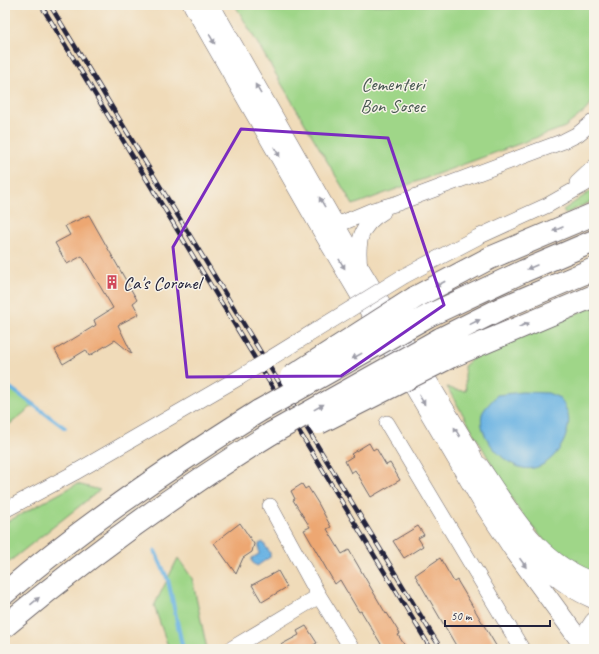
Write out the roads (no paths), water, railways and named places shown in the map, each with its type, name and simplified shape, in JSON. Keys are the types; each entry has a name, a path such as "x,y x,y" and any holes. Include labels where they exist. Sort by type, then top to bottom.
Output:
{"highway":[{"path":"5,593 59,549 148,483 416,297 490,258 594,214"},
{"path":"257,406 428,316 510,277 594,242"},
{"path":"5,626 80,564 176,495 276,438 445,348 502,308 594,269"},
{"path":"445,348 594,296"}],"main road":[{"path":"192,5 328,241 498,528 580,641 584,649"},
{"path":"210,5 360,269 468,450 519,526 537,546 568,570 594,582"},
{"path":"468,450 488,490 514,531 532,554 559,580 594,599"},
{"path":"584,649 587,633 594,622"}],"street":[{"path":"333,220 342,223 373,210 398,203 564,141 578,134 594,121"},
{"path":"560,198 594,167"},
{"path":"5,510 74,474 240,377 404,276 458,246 560,198 594,179"},
{"path":"360,269 359,244 364,228 376,216 398,203"},
{"path":"387,424 522,649"},
{"path":"270,506 319,596 352,649"},
{"path":"231,649 319,596"}],"water":[{"path":"522,392 548,393 560,398 568,413 569,422 565,438 559,450 554,456 543,464 530,469 515,465 500,455 493,448 483,431 482,422 483,412 497,395"},
{"path":"263,542 270,553 270,557 257,566 252,562 252,558 259,554 259,544"}],"waterway":[{"path":"5,384 65,428"},
{"path":"155,551 168,580 183,649"}],"railway":[{"path":"41,5 431,649"},
{"path":"50,5 441,649"}],"place":[{"name":"Ca's Coronel","path":"112,282"}],"park label":[{"name":"Cementeri Bon Sosec","path":"393,94"}]}
